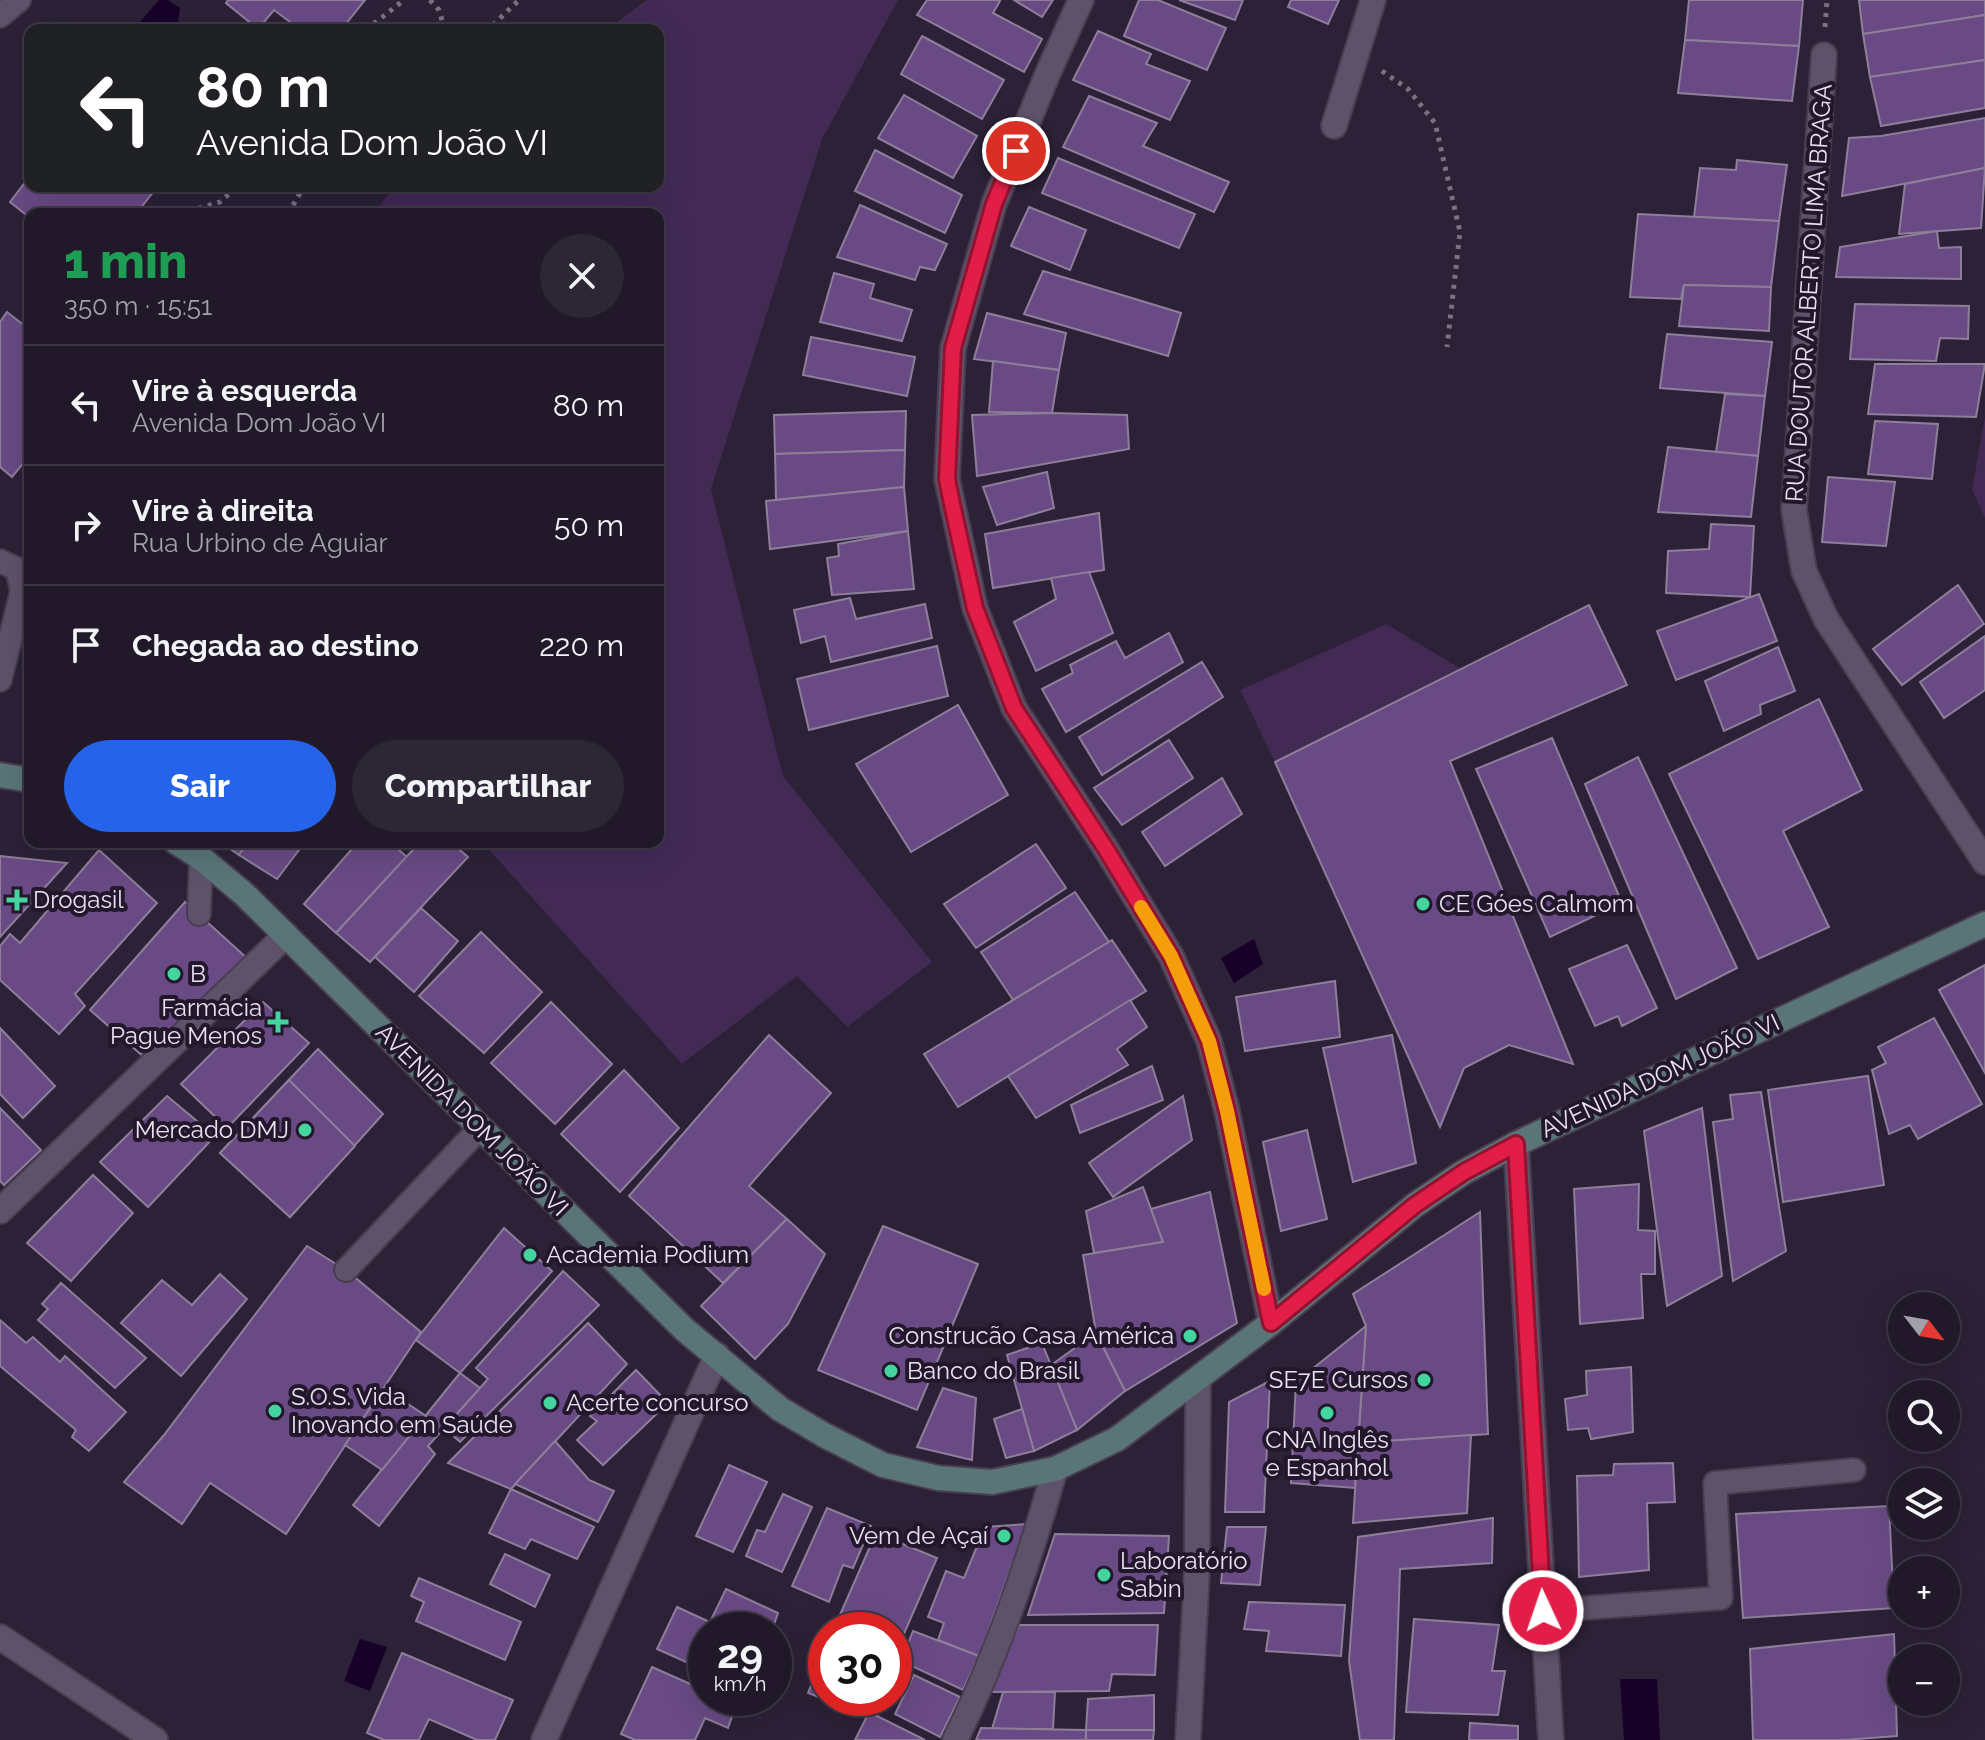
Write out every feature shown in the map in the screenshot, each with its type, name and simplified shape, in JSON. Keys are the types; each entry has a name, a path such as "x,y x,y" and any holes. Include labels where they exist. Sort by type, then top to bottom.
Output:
{"main road":[{"path":"0,775 24,779"},
{"name":"AVENIDA DOM JOÃO VI","path":"185,848 244,894 685,1330 780,1409 883,1465 938,1478 992,1482 1055,1469 1117,1439 1271,1323 1415,1205 1464,1172 1516,1144 1985,924"}],"street":[{"path":"1081,0 994,204 953,348 947,479 975,608 1014,708 1171,956 1209,1041 1227,1111 1271,1323"},
{"path":"1334,126 1373,0"},
{"name":"RUA DOUTOR ALBERTO LIMA BRAGA","path":"1824,55 1794,510 1804,571 1826,619 1985,862"},
{"path":"0,1211 214,1000 286,935"},
{"path":"1516,1144 1551,1740"},
{"path":"544,1740 717,1355"},
{"path":"1188,1740 1197,1569 1198,1380"},
{"path":"955,1740 1003,1630 1036,1537 1055,1469"},
{"path":"0,1637 155,1740"}],"lane":[{"path":"0,16 19,0"},
{"path":"0,561 17,569 22,591 0,680"},
{"path":"199,914 201,858"},
{"path":"346,1270 480,1128"},
{"path":"1543,1611 1721,1598 1715,1483 1854,1470"}],"path":[{"path":"374,24 404,0"},
{"path":"430,0 439,10 443,24"},
{"path":"493,24 519,0"},
{"path":"1356,53 1408,89 1435,123 1460,232 1447,347"},
{"path":"200,208 220,202 231,192"}],"shaded area":[{"path":"159,0 168,0 180,8 178,24 138,24"},
{"path":"647,0 898,0 822,139 711,489 783,776 932,962 847,1027 797,976 682,1064 487,848 664,848 664,208 377,208 391,192 664,192 664,24 614,24"},
{"path":"1985,417 1985,518 1972,489"},
{"path":"1386,624 1461,669 1275,762 1240,690"},
{"path":"1254,939 1263,964 1234,983 1221,958"},
{"path":"360,1639 387,1647 370,1691 344,1681"},
{"path":"1620,1679 1657,1679 1660,1740 1624,1740"}],"building":[{"path":"228,0 365,0 346,24 293,24 274,10 262,24 252,24 226,3"},
{"path":"927,0 998,0 993,13 1042,39 1024,72 917,15"},
{"path":"1014,0 1053,0 1042,17"},
{"path":"1139,0 1158,0 1226,28 1207,70 1124,36"},
{"path":"1179,0 1243,0 1235,20"},
{"path":"1291,0 1339,0 1328,24 1288,7"},
{"path":"1689,0 1803,0 1799,46 1685,40"},
{"path":"1859,0 1985,0 1985,15 1863,34"},
{"path":"1985,15 1985,60 1870,77 1863,34"},
{"path":"1098,31 1151,54 1146,64 1190,81 1170,120 1073,80"},
{"path":"922,36 1004,80 982,119 901,74"},
{"path":"1685,40 1799,46 1792,101 1678,93"},
{"path":"1985,60 1985,108 1881,126 1870,77"},
{"path":"904,95 977,136 953,178 878,138"},
{"path":"1089,96 1157,123 1143,146 1229,182 1214,212 1063,147"},
{"path":"1985,118 1985,168 1842,196 1849,138 1881,136"},
{"path":"875,150 962,195 945,233 855,191"},
{"path":"1058,158 1195,214 1179,248 1042,193"},
{"path":"1737,160 1787,165 1779,221 1694,217 1700,168 1736,170"},
{"path":"1985,168 1981,228 1899,234 1905,184"},
{"path":"24,184 24,192 153,192 141,208 24,208 24,213 10,202"},
{"path":"860,205 947,244 935,270 920,267 915,280 837,257"},
{"path":"1029,207 1086,230 1070,270 1011,246"},
{"path":"1638,214 1779,221 1771,287 1684,285 1681,299 1630,297"},
{"path":"1937,231 1939,248 1961,247 1961,279 1836,277 1840,247"},
{"path":"1043,271 1181,313 1168,356 1024,314"},
{"path":"834,273 874,284 870,298 912,310 902,341 820,322"},
{"path":"1684,285 1771,287 1769,331 1679,326"},
{"path":"1855,304 1969,306 1968,339 1940,338 1936,361 1850,359"},
{"path":"7,312 24,325 24,462 12,477 0,467 0,322"},
{"path":"987,313 1066,333 1059,370 974,359"},
{"path":"1667,334 1772,342 1765,396 1660,388"},
{"path":"811,337 915,357 907,396 803,375"},
{"path":"993,361 1059,370 1052,413 989,412"},
{"path":"1875,364 1985,364 1976,417 1868,414"},
{"path":"1725,394 1765,396 1758,456 1716,452"},
{"path":"906,411 905,450 775,454 774,415"},
{"path":"972,415 1127,415 1129,449 977,476"},
{"path":"1875,421 1938,424 1932,479 1868,474"},
{"path":"1668,447 1758,456 1751,517 1658,512"},
{"path":"905,450 904,487 776,500 775,454"},
{"path":"1047,472 1054,508 997,525 983,487"},
{"path":"1828,477 1895,482 1886,546 1822,542"},
{"path":"904,487 908,531 770,549 766,501"},
{"path":"1099,513 1104,570 993,588 985,534"},
{"path":"1711,524 1754,526 1750,597 1666,593 1668,551 1709,549"},
{"path":"908,531 914,589 832,595 827,558 839,556 838,544"},
{"path":"1089,572 1113,633 1036,671 1014,622 1056,599 1051,578"},
{"path":"1958,585 1984,624 1902,685 1873,649"},
{"path":"1759,594 1777,641 1676,680 1657,631"},
{"path":"850,598 856,619 925,604 932,638 831,662 825,636 801,643 794,610"},
{"name":"CE Góes Calmom","path":"1589,605 1627,685 1450,761 1573,1064 1509,1045 1464,1068 1440,1127 1275,762"},
{"path":"1169,633 1183,662 1066,732 1042,689 1073,673 1070,665 1116,641 1125,658"},
{"path":"1985,636 1985,690 1944,718 1920,682"},
{"path":"937,646 948,696 809,730 797,679"},
{"path":"1778,647 1795,691 1760,705 1761,714 1724,731 1705,681"},
{"path":"1202,662 1223,697 1102,775 1079,737"},
{"path":"1819,699 1862,790 1783,831 1829,927 1758,959 1669,774"},
{"path":"958,705 1008,795 911,852 856,764"},
{"path":"1552,738 1622,903 1550,937 1476,769"},
{"path":"1169,740 1193,778 1122,825 1094,788"},
{"path":"1638,757 1737,968 1676,999 1585,784"},
{"path":"1222,778 1242,814 1165,866 1142,832"},
{"path":"1036,844 1066,888 976,948 944,904"},
{"path":"229,848 244,848 239,855"},
{"path":"244,848 300,848 277,879 239,855"},
{"path":"353,848 397,848 407,857 336,933 304,904"},
{"path":"414,848 458,848 468,857 370,962 336,933"},
{"path":"99,850 157,903 75,994 85,1006 59,1034 0,980 0,946 10,934 20,943"},
{"name":"Drogasil","path":"0,856 67,863 0,937"},
{"path":"1075,892 1109,942 1013,1000 981,952"},
{"path":"185,902 248,959 152,1064 90,1010"},
{"path":"421,908 458,941 414,992 375,957"},
{"path":"481,932 542,992 484,1053 419,996"},
{"path":"1112,940 1146,991 958,1107 924,1054"},
{"path":"1627,945 1657,1008 1622,1026 1618,1016 1595,1026 1569,969"},
{"path":"1985,965 1985,1073 1939,990"},
{"path":"1335,981 1340,1037 1245,1051 1236,997"},
{"path":"1130,1000 1147,1027 1117,1049 1128,1065 1036,1118 1008,1076"},
{"path":"263,1002 309,1043 227,1128 181,1084"},
{"path":"551,1002 612,1064 555,1124 491,1063"},
{"path":"1934,1018 1982,1104 1918,1139 1910,1125 1889,1134 1872,1070 1886,1063 1878,1047"},
{"path":"0,1028 55,1086 23,1118 0,1094"},
{"path":"769,1035 831,1093 749,1186 787,1219 723,1283 629,1196"},
{"path":"1392,1035 1416,1163 1353,1182 1323,1048"},
{"name":"Mercado DMJ","path":"318,1049 383,1114 290,1217 220,1153"},
{"path":"1152,1066 1163,1100 1080,1133 1071,1105"},
{"path":"624,1070 679,1128 620,1192 561,1134"},
{"path":"1868,1076 1884,1185 1783,1202 1768,1090"},
{"name":"Mercado DMJ","path":"289,1080 355,1146 290,1217 220,1153"},
{"path":"1761,1092 1786,1251 1733,1281 1713,1122 1733,1119 1730,1095"},
{"path":"167,1096 215,1136 148,1207 100,1162"},
{"path":"1183,1096 1192,1140 1113,1197 1089,1163"},
{"path":"0,1108 41,1150 4,1185 0,1181"},
{"path":"1702,1108 1722,1276 1667,1306 1644,1131"},
{"path":"1307,1130 1327,1219 1281,1231 1263,1142"},
{"path":"93,1175 133,1213 71,1281 27,1243"},
{"path":"1639,1184 1638,1230 1655,1231 1655,1274 1641,1274 1643,1318 1580,1324 1574,1189"},
{"path":"1143,1187 1163,1242 1094,1253 1086,1211"},
{"path":"1210,1192 1237,1323 1125,1391 1096,1333 1083,1255 1163,1242 1151,1209"},
{"name":"SE7E Cursos","path":"1480,1212 1488,1434 1358,1443 1366,1326 1353,1294"},
{"path":"787,1219 825,1254 788,1324 755,1359 701,1306"},
{"path":"883,1226 978,1264 917,1410 818,1370"},
{"path":"504,1228 552,1271 460,1373 416,1340"},
{"name":"S.O.S. Vida Inovando em Saúde","path":"307,1246 346,1270 421,1332 286,1534 210,1483 182,1524 124,1482 164,1435"},
{"path":"563,1271 599,1305 460,1442 444,1428 488,1379 476,1368"},
{"path":"220,1274 247,1299 181,1376 121,1323 162,1280 192,1305"},
{"path":"61,1283 146,1358 115,1388 38,1320 48,1309 42,1304"},
{"path":"0,1320 26,1343 33,1337 60,1362 65,1356 126,1412 89,1451 72,1437 76,1430 0,1366"},
{"name":"Acerte concurso","path":"588,1323 627,1364 511,1489 448,1463"},
{"name":"CNA Inglês e Espanhol","path":"1366,1326 1355,1488 1291,1483 1296,1382"},
{"path":"1096,1333 1125,1391 1077,1430 1051,1365"},
{"path":"1042,1343 1077,1430 1034,1451 1007,1355"},
{"path":"1631,1367 1633,1432 1591,1439 1588,1428 1568,1430 1565,1399 1587,1395 1586,1371"},
{"path":"636,1370 668,1403 603,1465 577,1440 597,1421 590,1416"},
{"path":"460,1373 480,1388 428,1446 435,1454 379,1526 353,1505"},
{"path":"1270,1381 1264,1512 1225,1512 1229,1402"},
{"path":"384,1388 426,1416 382,1470 345,1445"},
{"path":"943,1388 976,1398 972,1460 917,1447"},
{"path":"1022,1409 1034,1451 1006,1458 994,1419"},
{"path":"1471,1435 1467,1513 1353,1523 1358,1443"},
{"path":"555,1441 589,1480 614,1491 598,1522 515,1484"},
{"path":"1673,1463 1675,1502 1647,1503 1649,1570 1579,1577 1577,1476 1613,1475 1614,1464"},
{"path":"729,1465 767,1482 733,1552 696,1536"},
{"path":"511,1489 594,1527 577,1559 531,1539 525,1549 489,1533"},
{"path":"783,1494 812,1507 782,1572 746,1556 757,1530 765,1532"},
{"path":"1888,1506 1891,1556 1888,1556 1888,1608 1743,1618 1736,1514"},
{"path":"827,1508 871,1526 853,1568 843,1565 829,1602 792,1586"},
{"path":"1493,1518 1492,1563 1400,1569 1394,1740 1360,1740 1349,1661 1358,1537"},
{"path":"1027,1524 979,1656 938,1640 944,1623 928,1617 946,1571 964,1578 985,1527"},
{"path":"1227,1527 1266,1527 1260,1585 1221,1583"},
{"path":"876,1533 937,1558 912,1615 912,1612 841,1612"},
{"name":"Laboratório Sabin","path":"1055,1534 1169,1536 1164,1613 1028,1615"},
{"path":"505,1554 550,1575 535,1607 490,1584"},
{"path":"419,1578 521,1622 505,1660 416,1621 424,1602 411,1596"},
{"path":"726,1589 776,1612 715,1612"},
{"path":"1249,1602 1345,1605 1341,1656 1266,1651 1269,1631 1244,1629"},
{"path":"677,1607 688,1612 688,1663 657,1649"},
{"path":"1414,1619 1499,1625 1492,1671 1505,1671 1498,1715 1406,1712"},
{"path":"1019,1625 1158,1625 1155,1675 1112,1674 1109,1691 990,1692"},
{"path":"913,1631 979,1656 963,1690 912,1666"},
{"path":"1894,1634 1894,1644 1888,1644 1888,1716 1896,1716 1897,1736 1844,1740 1753,1740 1750,1649"},
{"path":"402,1653 513,1700 495,1740 477,1740 429,1719 419,1740 384,1740 367,1733"},
{"path":"652,1667 688,1683 688,1716 732,1716 728,1728 705,1718 695,1740 635,1740 621,1734"},
{"path":"914,1675 960,1697 940,1737 899,1716 912,1716"},
{"path":"1003,1692 1055,1692 1053,1729 992,1729"},
{"path":"1154,1695 1154,1730 1086,1730 1088,1699"},
{"path":"867,1716 877,1716 925,1740 855,1740"},
{"path":"1470,1723 1518,1726 1518,1740 1469,1740"},
{"path":"981,1728 1086,1730 1086,1740 976,1740"},
{"path":"1086,1730 1154,1730 1153,1740 1086,1740"}],"slow traffic":[{"path":"1141,907 1171,956 1209,1041 1227,1111 1264,1289"}],"place":[{"name":"Drogasil","path":"17,900"},
{"name":"CE Góes Calmom","path":"1423,904"},
{"name":"B","path":"174,974"},
{"name":"Farmácia Pague Menos","path":"278,1022"},
{"name":"Mercado DMJ","path":"305,1130"},
{"name":"Academia Podium","path":"530,1255"},
{"name":"Construcão Casa América","path":"1190,1336"},
{"name":"Banco do Brasil","path":"891,1371"},
{"name":"SE7E Cursos","path":"1424,1380"},
{"name":"Acerte concurso","path":"550,1403"},
{"name":"S.O.S. Vida Inovando em Saúde","path":"275,1411"},
{"name":"CNA Inglês e Espanhol","path":"1327,1413"},
{"name":"Vem de Açaí","path":"1004,1536"},
{"name":"Laboratório Sabin","path":"1104,1575"}],"route":[{"path":"1016,151 994,204 953,348 947,479 975,608 1014,708 1171,956 1209,1041 1227,1111 1271,1323 1415,1205 1464,1172 1516,1144 1543,1611"}]}
